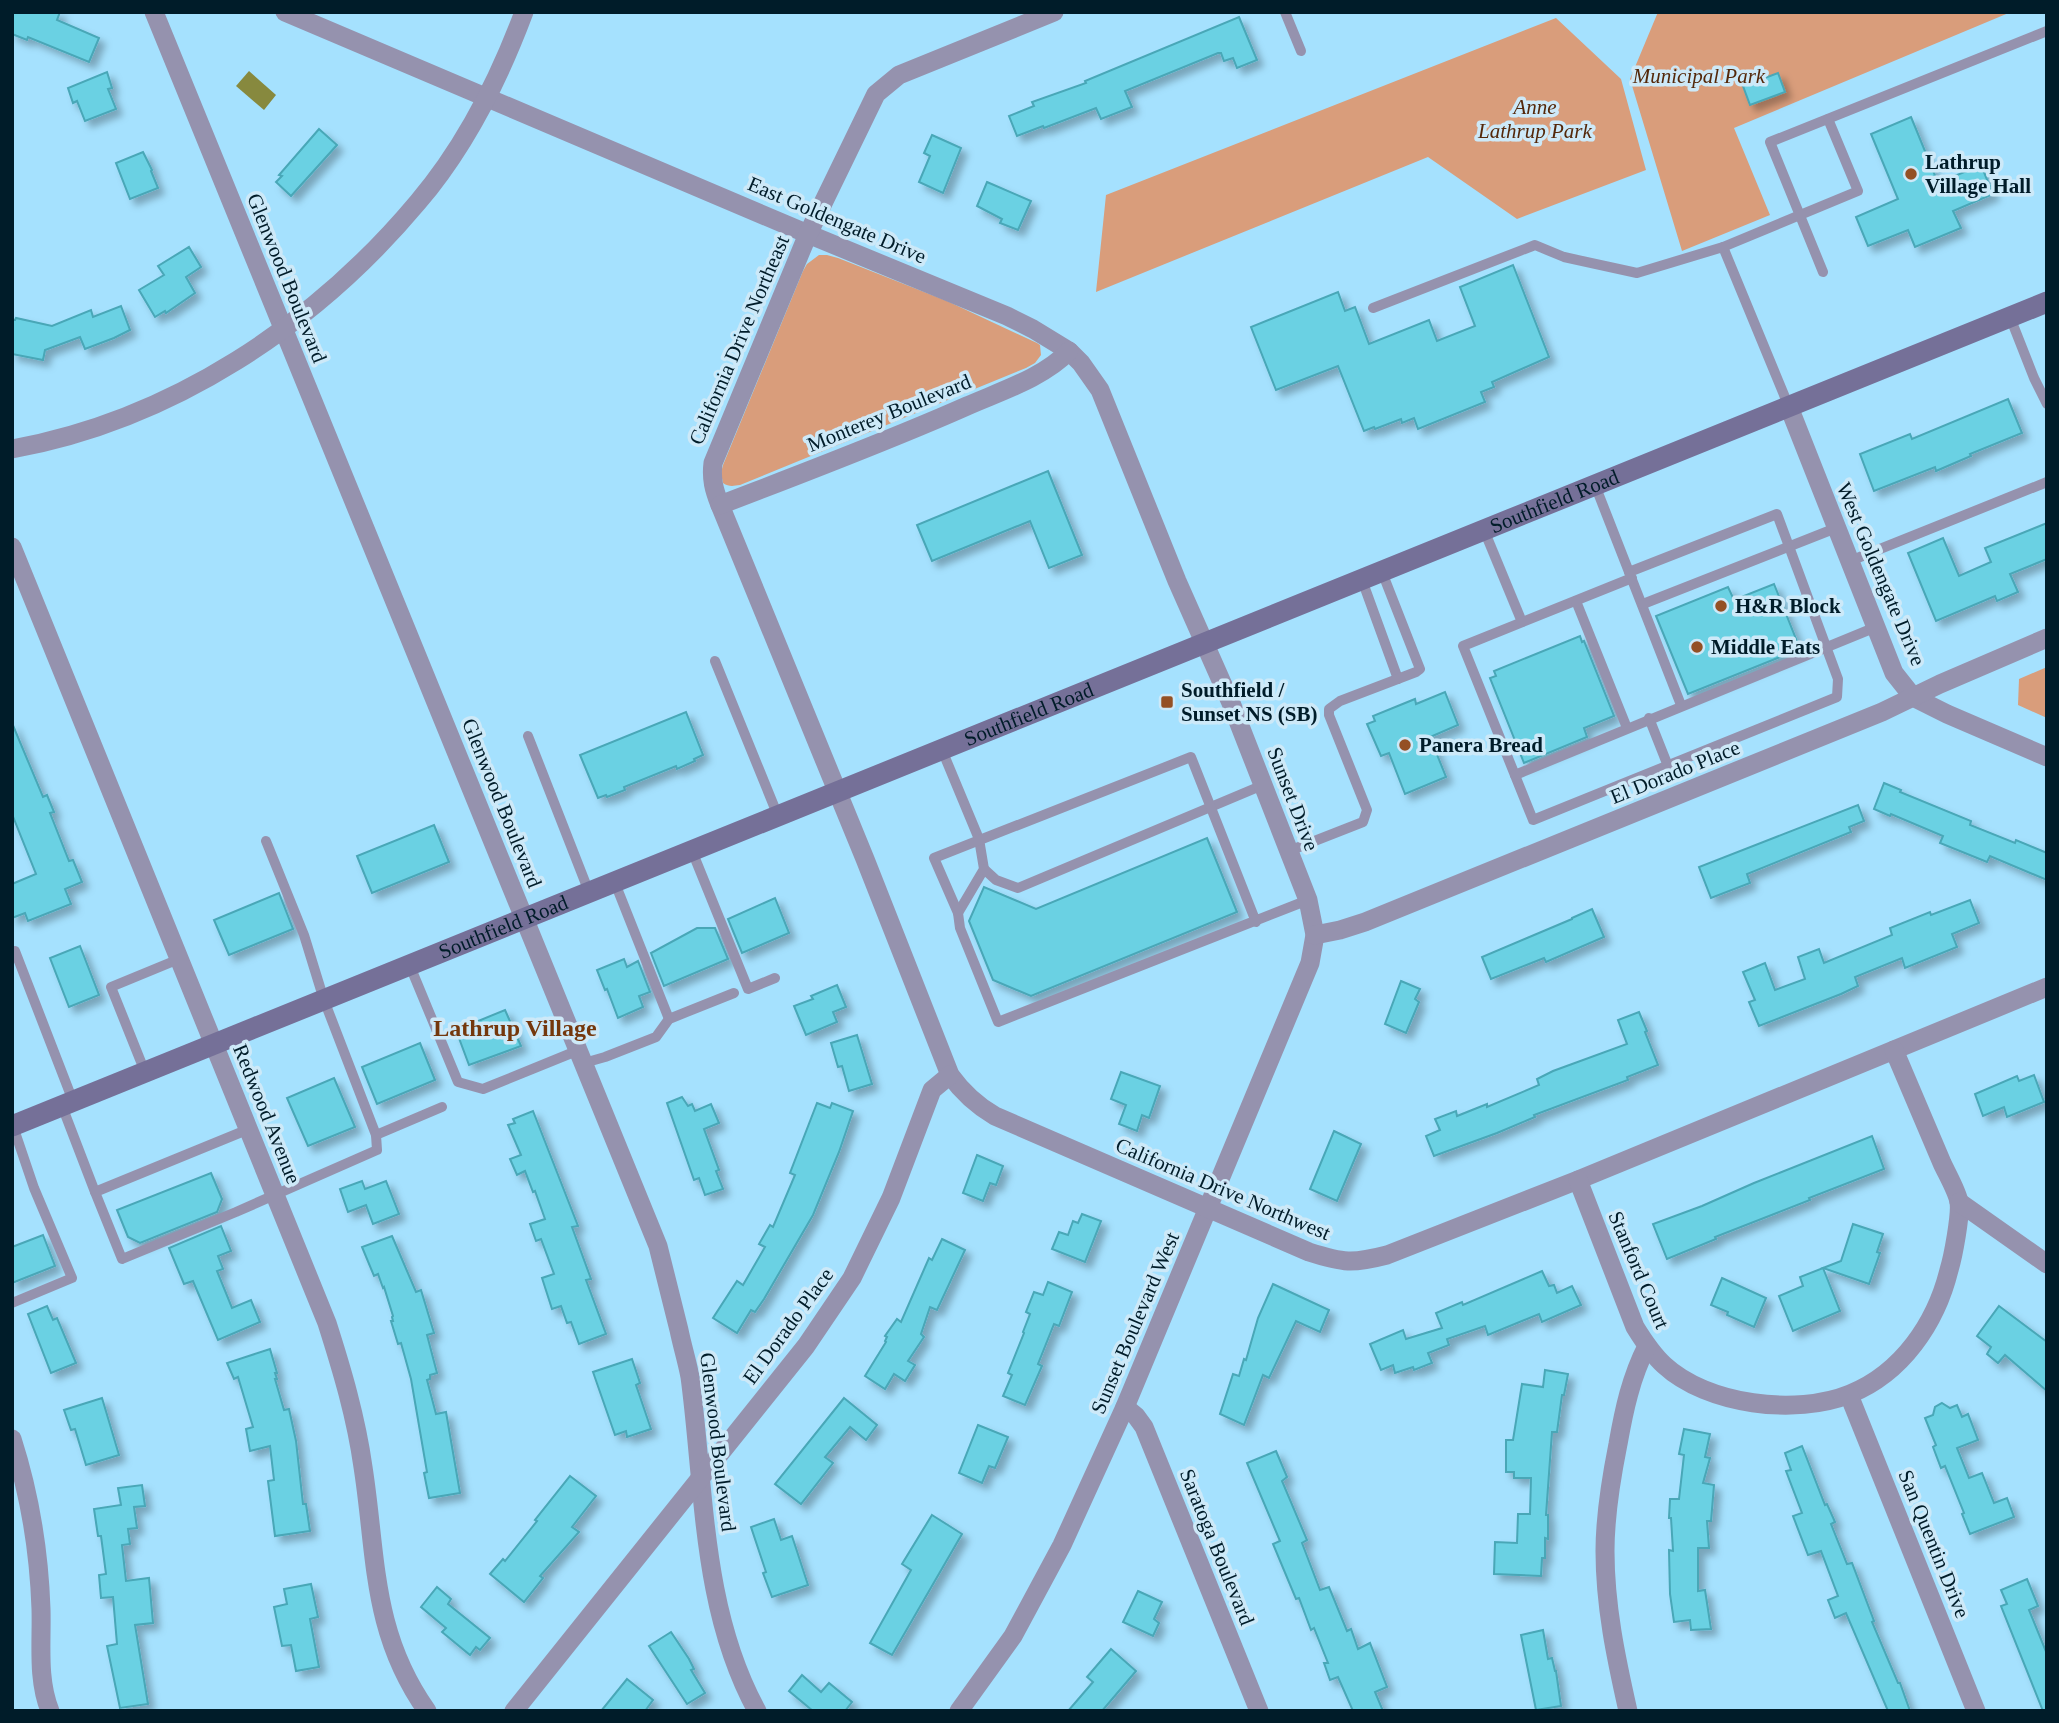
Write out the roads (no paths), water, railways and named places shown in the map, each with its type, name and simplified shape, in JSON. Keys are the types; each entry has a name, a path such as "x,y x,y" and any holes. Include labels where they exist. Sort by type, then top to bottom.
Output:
{"main road":[{"name":"Southfield Road","path":"13,1126 2047,302"}],"street":[{"name":"Glenwood Boulevard","path":"154,12 658,1247 689,1373 713,1579 722,1621 741,1677 757,1711"},
{"name":"East Goldengate Drive","path":"285,12 808,234 976,302 1033,329 1069,351 1082,363 1100,390 1203,645"},
{"path":"12,449 76,433 124,417 171,396 223,369 284,330 349,275 420,201 447,162 487,99 524,12"},
{"name":"California Drive Northeast","path":"837,792 720,505 712,482 713,463 808,234 876,94 900,75 1054,12"},
{"name":"Monterey Boulevard","path":"720,505 895,438 1009,388 1059,361 1069,351"},
{"name":"West Goldengate Drive","path":"1789,407 1894,673 1913,697 2047,757"},
{"name":"Redwood Avenue","path":"12,547 327,1323 351,1402 367,1491 377,1581 388,1634 408,1680 428,1711"},
{"name":"El Dorado Place","path":"1315,934 1365,922 1882,712 2047,638"},
{"name":"Sunset Drive","path":"1203,645 1231,703 1308,900 1315,934"},
{"name":"California Drive Northwest","path":"837,792 950,1075 964,1094 995,1116 1158,1188 1338,1262 1361,1262 1387,1255 1578,1180 2047,987"},
{"name":"Sunset Boulevard West","path":"959,1711 1013,1636 1039,1590 1125,1407 1310,963 1315,934"},
{"name":"Stanford Court","path":"1578,1180 1635,1327 1665,1366 1695,1385 1733,1400 1768,1405 1810,1404 1849,1395 1877,1379 1908,1353 1928,1326 1943,1294 1953,1257 1959,1202 1894,1050"},
{"name":"El Dorado Place","path":"514,1711 806,1346 852,1278 891,1198 932,1090 950,1075"},
{"path":"1959,1202 2047,1264"},
{"path":"1628,1711 1611,1633 1606,1582 1607,1510 1625,1406 1637,1364 1647,1346"},
{"name":"San Quentin Drive","path":"1849,1395 1976,1711"},
{"name":"Saratoga Boulevard","path":"1125,1407 1144,1427 1259,1711"},
{"path":"12,1439 24,1476 38,1554 44,1707"}],"lane":[{"path":"1285,12 1301,51"},
{"path":"1824,272 1770,142 2047,31"},
{"path":"1373,308 1535,245 1564,257 1637,273 1723,247 1800,215 1857,191 1828,118"},
{"path":"1723,247 1789,407"},
{"path":"2010,316 2047,404"},
{"path":"1850,561 2047,482"},
{"path":"1595,485 1681,705"},
{"path":"1777,514 1838,679 1837,697 1533,820 1463,646 1576,601 1631,575 1777,514"},
{"path":"1643,604 1836,528"},
{"path":"1484,530 1522,622"},
{"path":"1289,851 1363,822 1367,810 1329,715 1329,709 1340,701 1420,669 1382,572"},
{"path":"1362,580 1398,678"},
{"path":"1576,601 1627,728"},
{"path":"1515,775 1876,627"},
{"path":"715,661 778,816"},
{"path":"1649,718 1668,766"},
{"path":"528,736 590,893"},
{"path":"942,750 979,839 984,869 996,880 1017,888 1263,785"},
{"path":"1256,922 1191,758 934,858 958,913 960,928 998,1021 1256,922 1308,900"},
{"path":"12,952 15,951 95,1192 122,1259 276,1195 377,1150 376,1135 324,1000 304,935 266,841"},
{"path":"692,851 747,989 775,978"},
{"path":"958,913 984,869"},
{"path":"615,883 669,1019"},
{"path":"145,1072 111,987 179,959"},
{"path":"410,966 458,1082 483,1089 581,1056 605,1057 656,1037 669,1019 734,993"},
{"path":"376,1135 442,1107"},
{"path":"12,1303 72,1278 34,1188 13,1126"},
{"path":"95,1192 249,1129"}],"place":[{"name":"Lathrup Village Hall","path":"1911,174"},
{"name":"H&R Block","path":"1721,606"},
{"name":"Middle Eats","path":"1697,647"},
{"name":"Southfield / Sunset NS (SB)","path":"1167,702"},
{"name":"Panera Bread","path":"1405,745"}],"district":[{"name":"Lathrup Village","path":"515,1028"}],"park label":[{"name":"Municipal Park","path":"1699,76"},
{"name":"Anne Lathrup Park","path":"1535,119"}]}
